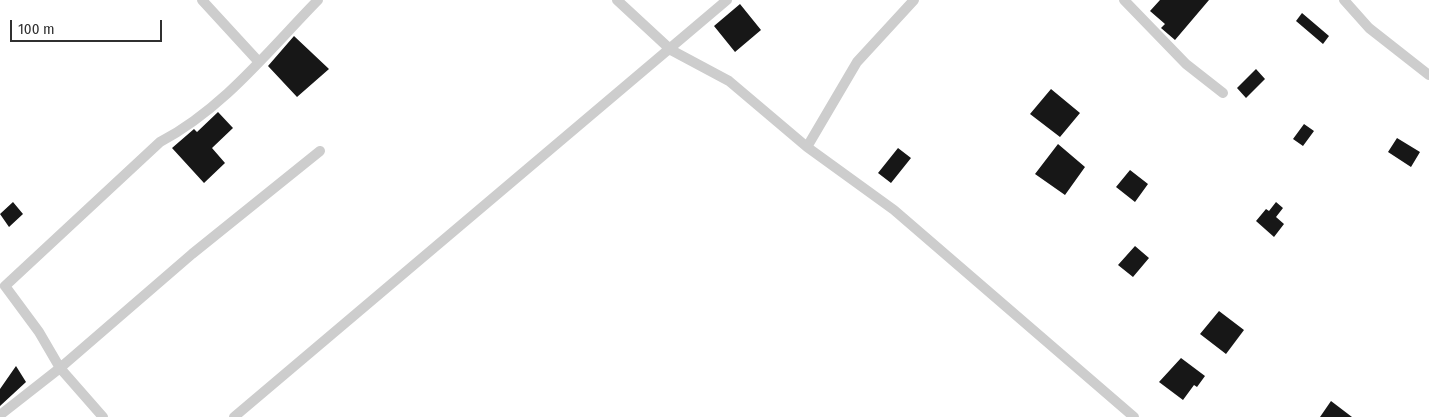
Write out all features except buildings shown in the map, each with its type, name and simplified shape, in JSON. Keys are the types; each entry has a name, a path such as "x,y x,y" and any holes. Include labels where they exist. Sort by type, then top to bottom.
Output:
{"street":[{"path":"202,0 258,62"},
{"path":"103,417 60,368 39,332 3,282 160,142 209,111 318,0"},
{"path":"617,0 671,50 729,81 806,146 894,210 1134,417"},
{"path":"234,417 671,50 727,0"},
{"path":"806,146 857,62 914,0"},
{"path":"1124,0 1186,64 1222,93"},
{"path":"1344,0 1369,28 1429,75"},
{"path":"0,416 60,368 192,254 320,152"}]}
